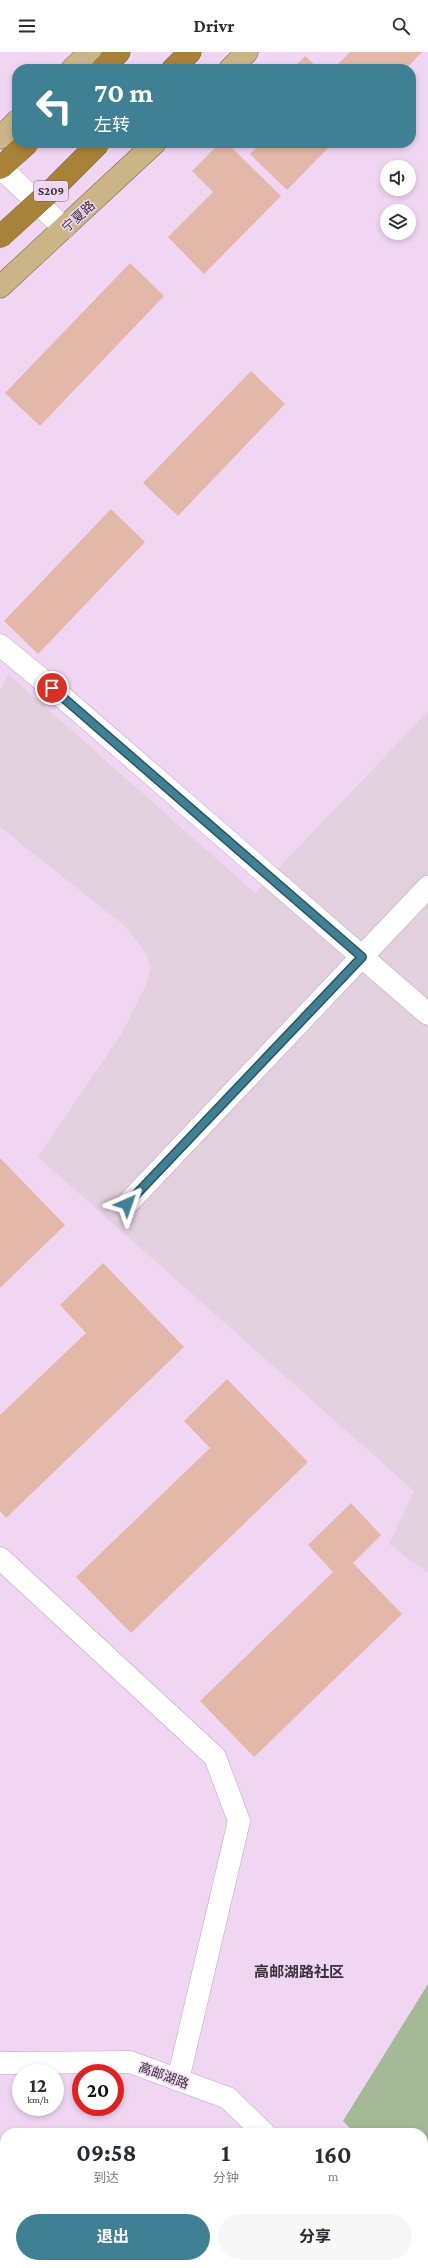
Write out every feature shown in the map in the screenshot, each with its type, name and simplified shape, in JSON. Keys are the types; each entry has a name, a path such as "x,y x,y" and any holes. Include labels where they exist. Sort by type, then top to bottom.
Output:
{"highway":[{"path":"107,64 119,52"},
{"path":"178,64 190,52"},
{"path":"0,167 22,148"},
{"name":"S209","path":"0,237 56,186 94,148"}],"main road":[{"path":"77,64 90,52"},
{"path":"235,64 247,52"},
{"path":"0,138 12,126"},
{"name":"宁夏路","path":"0,287 150,148"}],"street":[{"path":"0,167 64,228"},
{"path":"0,645 52,688 428,1014"},
{"path":"127,1204 428,887"},
{"path":"0,1558 215,1757 239,1821 178,2080"},
{"name":"高邮湖路","path":"0,2063 130,2062 228,2098 259,2128"}],"shaded area":[{"path":"8,674 255,893 428,711 428,1573 389,1544 414,1491 38,1157 122,1033 146,985 151,968 145,952 126,927 0,827 0,691"}],"green space":[{"path":"428,1984 428,2128 350,2128 343,2121"}],"building":[{"path":"350,52 422,52 411,64 338,64"},
{"path":"305,56 314,64 297,64"},
{"path":"215,148 232,148 281,196 204,274 168,237 213,192 192,171"},
{"path":"256,148 328,148 287,190 250,154"},
{"path":"130,263 164,296 40,426 5,393"},
{"path":"251,371 285,404 178,516 143,483"},
{"path":"111,509 145,542 38,654 4,621"},
{"path":"0,1158 65,1225 0,1288"},
{"path":"103,1263 184,1347 6,1518 0,1511 0,1415 86,1333 60,1305"},
{"path":"227,1379 308,1462 131,1633 76,1577 210,1448 184,1421"},
{"path":"351,1503 381,1535 353,1563 402,1614 254,1757 200,1701 333,1572 308,1545"}],"district":[{"name":"高邮湖路社区","path":"299,1972"}],"route":[{"path":"52,688 362,957 127,1204"}]}
